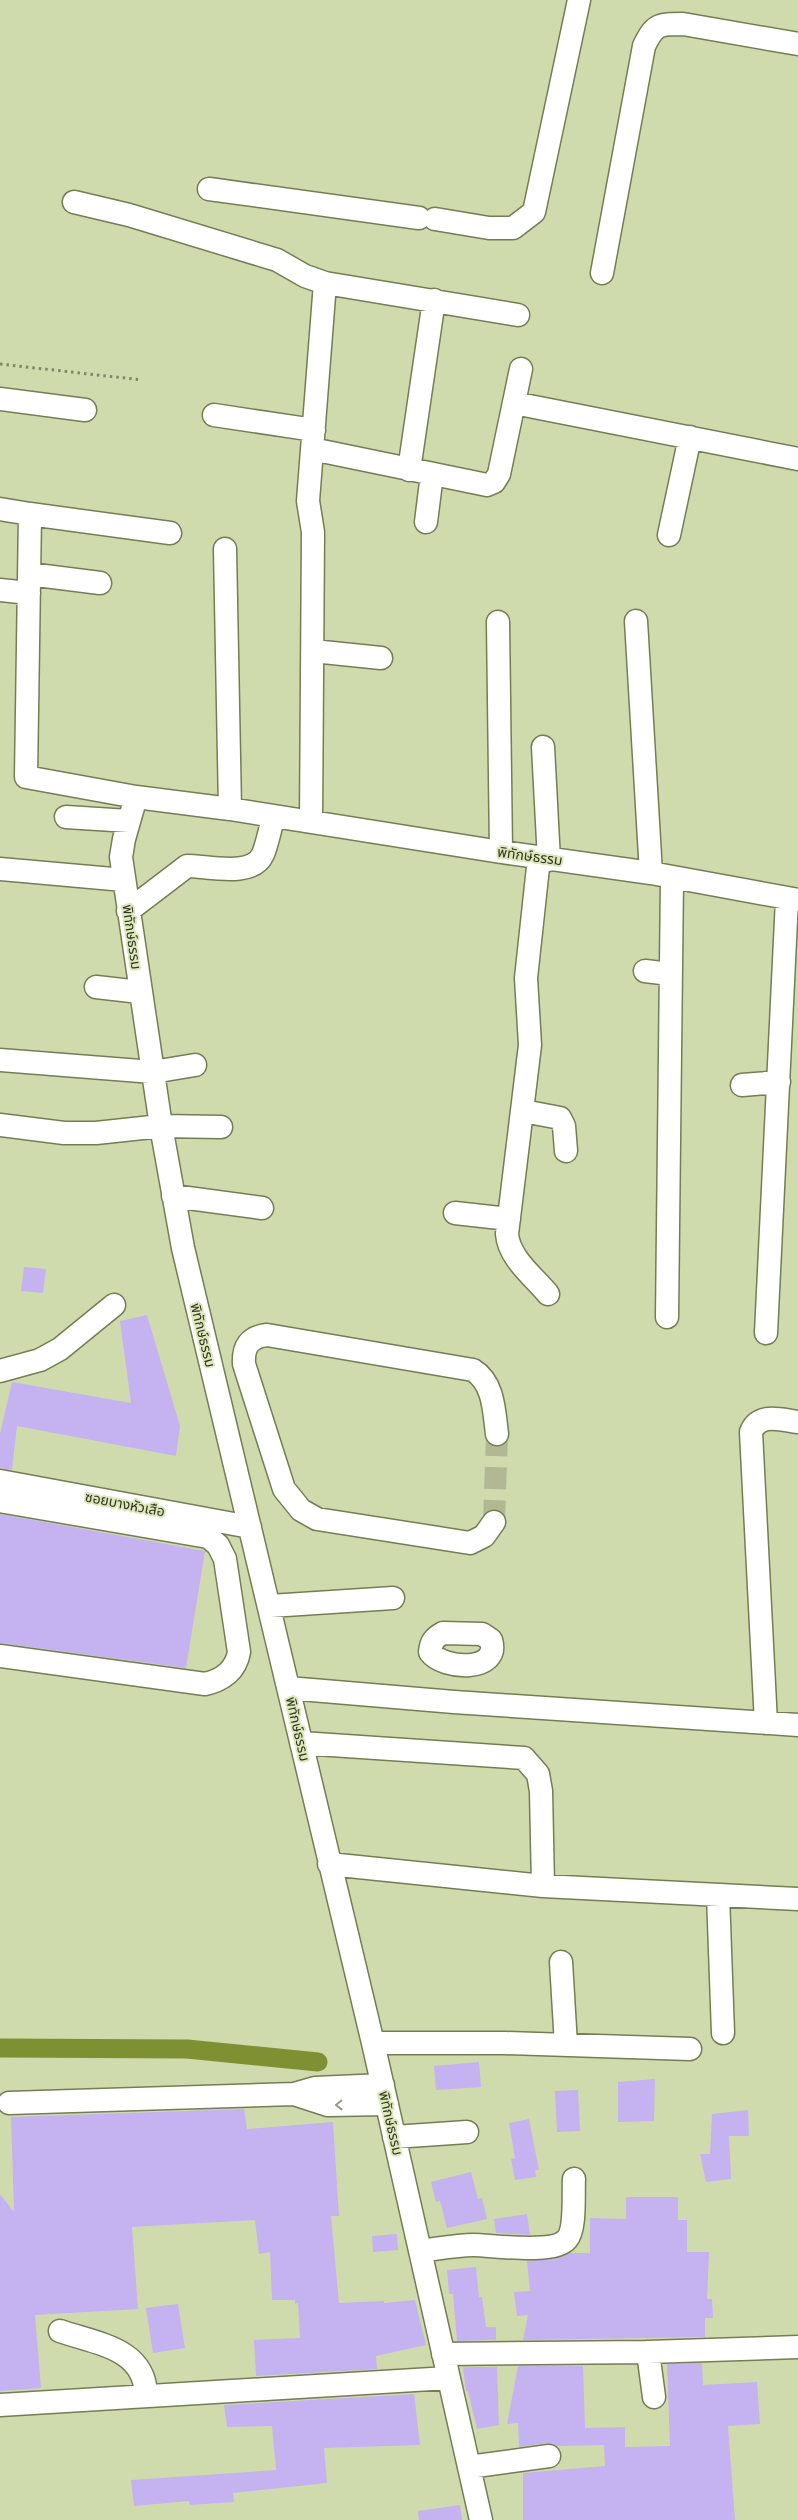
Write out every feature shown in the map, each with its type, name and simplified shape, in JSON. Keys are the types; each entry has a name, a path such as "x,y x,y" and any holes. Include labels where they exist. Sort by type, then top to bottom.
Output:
{"street":[{"path":"210,189 489,228 513,228 534,212 579,0"},
{"path":"602,273 644,46 653,29 663,24 683,24 798,44"},
{"path":"74,202 129,215 277,260 305,276 325,283 518,315"},
{"path":"311,822 313,532 308,501 325,283"},
{"path":"409,470 434,300"},
{"path":"214,415 313,440 409,470 487,485 494,482 499,474 520,369"},
{"path":"0,399 85,410"},
{"path":"514,403 798,459"},
{"path":"669,536 690,437"},
{"path":"426,522 432,474"},
{"path":"0,509 170,533"},
{"path":"30,514 26,777 136,797"},
{"path":"225,549 230,809"},
{"path":"0,590 29,583 100,583"},
{"path":"636,621 651,873"},
{"path":"498,622 501,852"},
{"path":"313,651 381,658"},
{"path":"543,747 544,859 526,978 530,1045 508,1218 508,1245 548,1294"},
{"name":"พิทักษ์ธรรม","path":"481,2520 373,2043 329,1864 270,1606 191,1285 161,1126 121,857 136,797 230,809 544,859 651,873 792,900"},
{"path":"128,911 187,866 238,870 256,864 263,856 274,816"},
{"path":"66,817 129,821"},
{"path":"0,869 124,880"},
{"path":"667,1317 672,878"},
{"path":"766,1333 778,1082 792,900"},
{"path":"645,971 670,974"},
{"path":"96,987 140,992"},
{"path":"0,1060 153,1072 195,1065"},
{"path":"742,1085 778,1082"},
{"path":"522,1111 560,1118 564,1126 566,1151"},
{"path":"0,1125 64,1133 96,1133 161,1126 221,1127"},
{"path":"173,1196 262,1208"},
{"path":"455,1213 508,1218"},
{"path":"0,1371 40,1360 114,1305"},
{"path":"494,1522 484,1536 470,1543 317,1519 301,1510 290,1500 284,1490 244,1364 243,1353 246,1345 252,1340 267,1335 472,1370 481,1375 487,1385 492,1399 497,1434"},
{"path":"766,1723 751,1432 754,1425 761,1420 770,1418 798,1422"},
{"path":"229,1440 265,1434"},
{"name":"ซอยบางหัวเสือ","path":"0,1480 250,1527"},
{"path":"0,1502 208,1537 218,1545 224,1559 239,1652 237,1663 229,1672 217,1682 206,1684 0,1656"},
{"path":"270,1606 393,1598"},
{"path":"454,1702 456,1665"},
{"path":"288,1688 454,1702 798,1725"},
{"path":"301,1743 524,1758 538,1774 542,1791 544,1886"},
{"path":"329,1864 544,1886 798,1900"},
{"path":"718,1896 723,2033"},
{"path":"562,1962 566,2045"},
{"path":"373,2043 566,2045 690,2049"},
{"path":"9,2103 294,2094 324,2088 385,2095"},
{"path":"394,2137 467,2132"},
{"path":"420,2251 473,2245 532,2248 560,2244 572,2232 574,2179"},
{"path":"60,2331 116,2350 133,2360 142,2371 146,2396"},
{"path":"443,2354 648,2352 798,2347"},
{"path":"648,2352 654,2397"},
{"path":"0,2405 448,2378"},
{"path":"468,2467 549,2456"}],"path":[{"path":"0,364 142,380"}],"building":[{"path":"24,1267 46,1269 43,1293 21,1291"},
{"path":"147,1315 180,1426 176,1456 17,1426 12,1470 0,1468 0,1434 12,1382 131,1403 120,1321"},
{"path":"0,1514 205,1551 186,1668 0,1643"},
{"path":"479,2062 481,2087 436,2090 434,2066"},
{"path":"655,2079 654,2121 618,2122 618,2082"},
{"path":"578,2090 580,2131 557,2132 555,2091"},
{"path":"244,2109 247,2129 333,2122 339,2216 331,2216 339,2303 384,2301 384,2303 415,2300 426,2345 376,2356 377,2369 256,2376 254,2340 300,2338 298,2303 295,2304 295,2300 272,2300 270,2252 259,2254 255,2220 132,2227 138,2309 35,2315 41,2388 0,2391 0,2194 14,2212 11,2117"},
{"path":"748,2110 749,2136 729,2136 731,2179 706,2182 700,2154 710,2154 712,2114"},
{"path":"529,2119 539,2170 535,2170 536,2177 515,2180 511,2159 515,2158 509,2123"},
{"path":"471,2172 478,2199 482,2198 487,2219 447,2228 440,2201 436,2202 431,2182"},
{"path":"626,2197 678,2197 678,2220 687,2220 687,2252 709,2252 707,2299 712,2299 713,2318 705,2318 705,2337 523,2340 528,2315 517,2316 514,2292 530,2291 527,2261 553,2259 570,2253 590,2253 590,2218 626,2219"},
{"path":"527,2214 530,2235 496,2233 494,2219"},
{"path":"397,2234 398,2250 373,2252 372,2236"},
{"path":"476,2267 479,2297 482,2297 486,2327 496,2327 496,2340 457,2341 453,2294 449,2294 447,2270"},
{"path":"178,2304 185,2348 153,2353 146,2308"},
{"path":"702,2363 703,2385 757,2382 760,2424 728,2426 735,2520 523,2520 523,2473 605,2466 604,2445 557,2446 547,2443 519,2447 518,2423 507,2424 518,2366 583,2366 585,2428 625,2427 625,2447 670,2446 667,2364"},
{"path":"463,2367 497,2367 499,2425 477,2429 468,2391 466,2391"},
{"path":"414,2394 420,2445 324,2448 327,2483 233,2493 234,2502 190,2505 189,2501 134,2506 131,2480 276,2470 272,2426 227,2427 224,2405"},
{"path":"460,2505 462,2520 419,2520 418,2511"}],"waterway":[{"path":"0,2048 187,2049 318,2062"}],"tunnel":[{"path":"494,1522 497,1434"}]}
